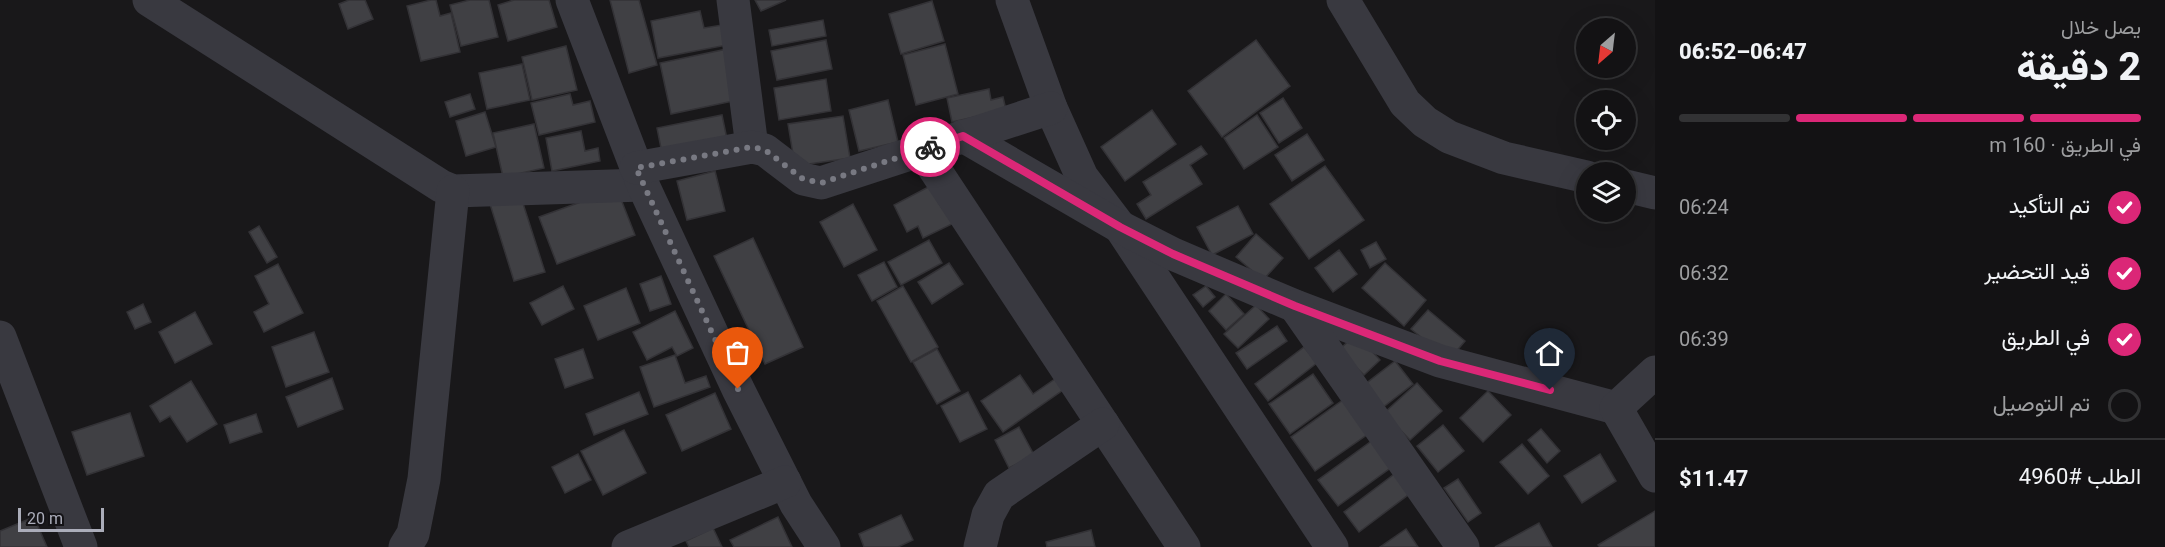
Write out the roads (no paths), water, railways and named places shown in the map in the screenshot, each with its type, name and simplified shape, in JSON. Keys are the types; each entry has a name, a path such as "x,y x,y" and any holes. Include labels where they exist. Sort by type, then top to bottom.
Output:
{"street":[{"path":"149,0 431,180 453,191 640,177 752,147 765,150 803,179 821,183 1051,108"},
{"path":"572,0 640,177 738,389 796,504 824,547"},
{"path":"733,0 752,147"},
{"path":"1012,0 1051,108 1083,177 1120,227 1332,547"},
{"path":"1343,0 1405,103 1425,122 1449,136 1504,158 1576,174"},
{"path":"963,136 1120,227 1173,254 1295,306 1440,361 1616,408 1655,476"},
{"path":"922,150 1184,547"},
{"path":"1636,188 1655,193"},
{"path":"405,547 413,534 424,479 453,191"},
{"path":"1295,306 1463,547"},
{"path":"0,337 81,547"},
{"path":"1616,408 1655,372"},
{"path":"980,547 988,515 999,495 1103,424"},
{"path":"628,547 785,482"}]}
